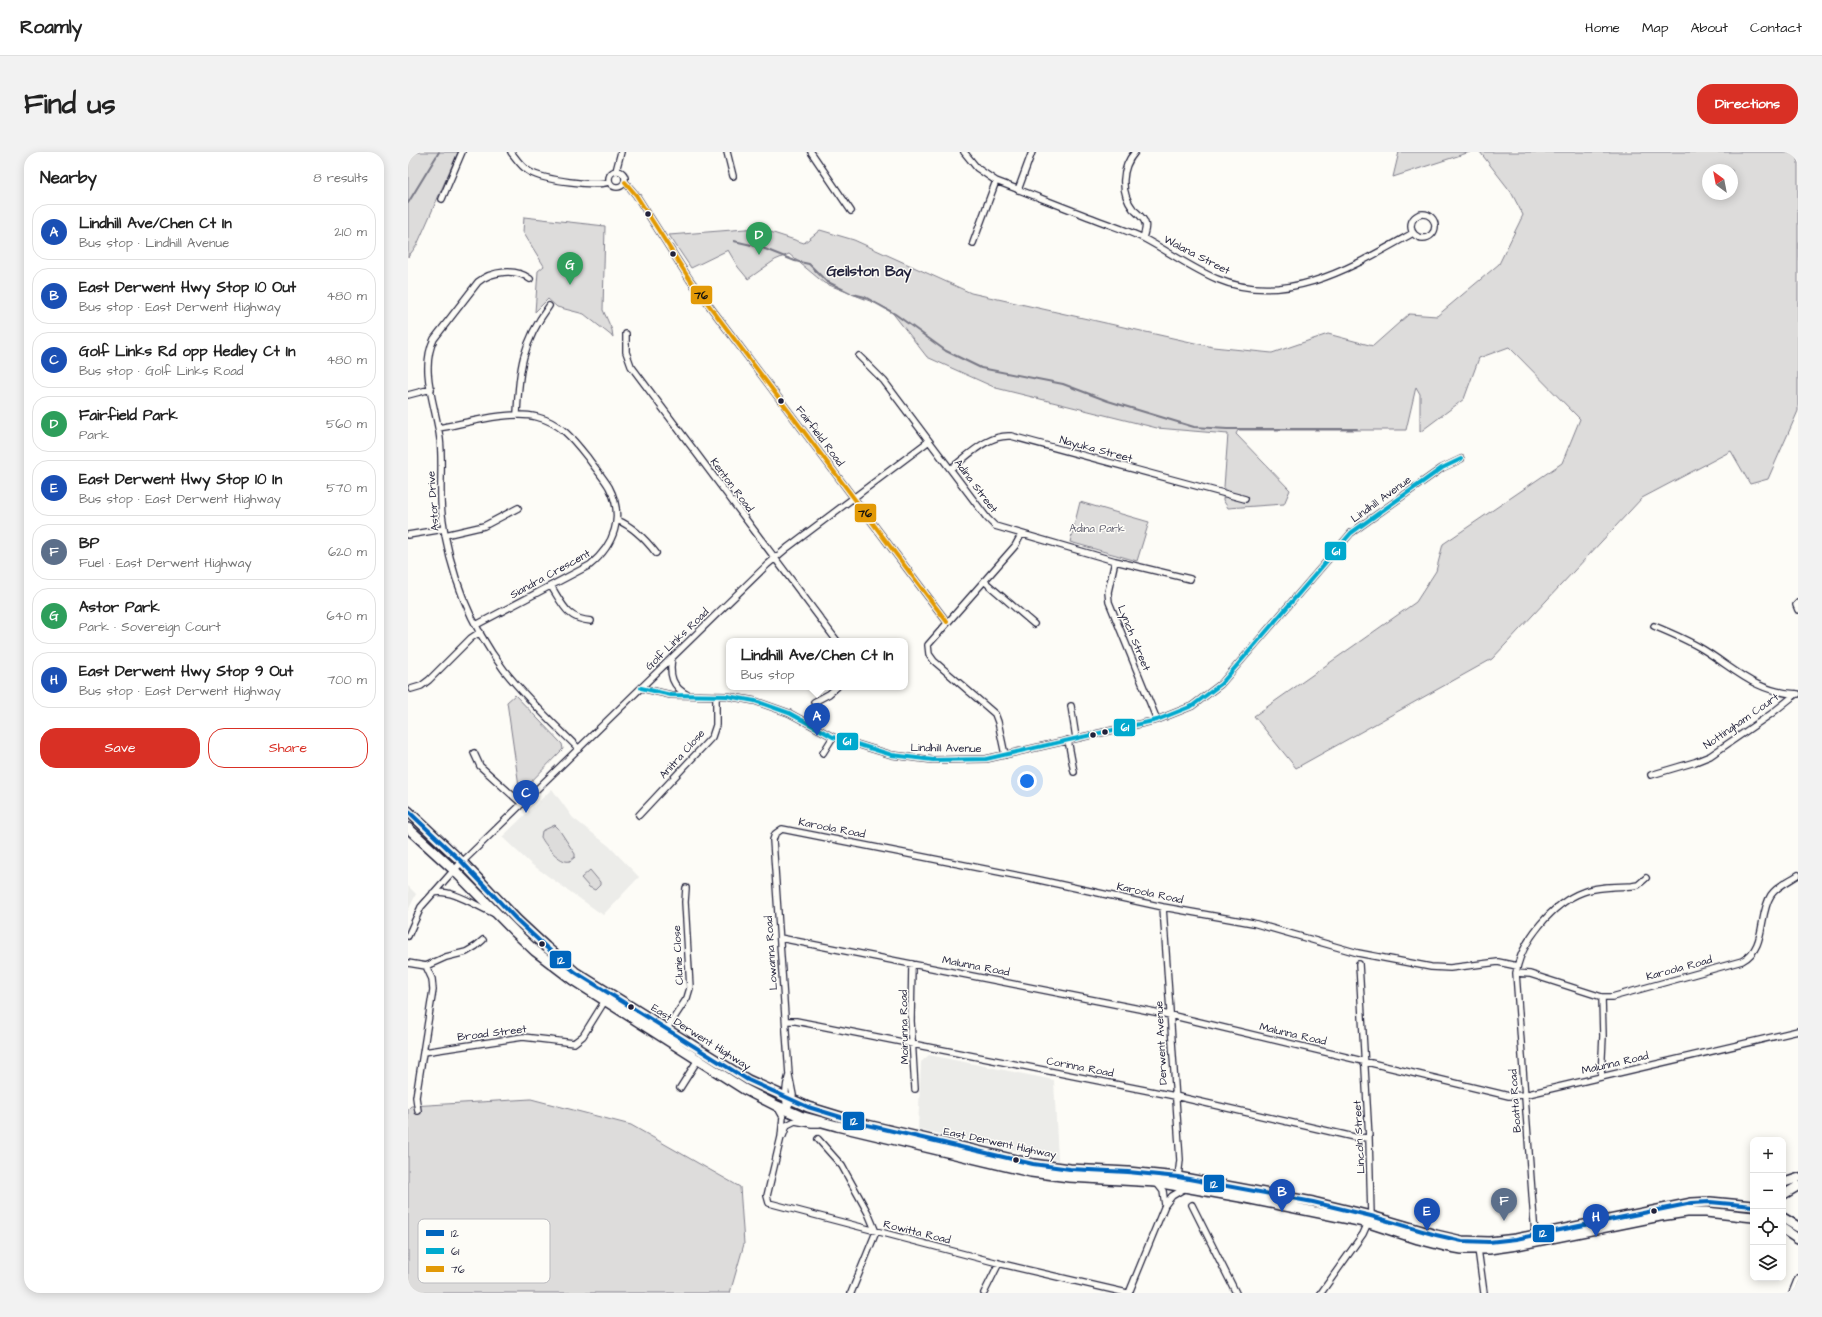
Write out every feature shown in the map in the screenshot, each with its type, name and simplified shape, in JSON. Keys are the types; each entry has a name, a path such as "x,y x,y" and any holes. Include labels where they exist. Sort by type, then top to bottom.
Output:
{"main road":[{"name":"East Derwent Highway","path":"408,811 462,862 517,920 546,947 606,997"},
{"name":"East Derwent Highway","path":"408,828 454,870 535,951 572,980 606,997 701,1056 748,1080 788,1099 867,1125 1028,1163 1064,1168 1134,1172 1178,1177 1313,1202 1370,1219 1462,1241 1498,1242 1692,1204 1710,1202 1750,1211"},
{"name":"East Derwent Highway","path":"701,1056 744,1089 777,1106 826,1123 1031,1172 1069,1177 1156,1182 1370,1219 1445,1246 1478,1249 1517,1245 1672,1214 1750,1211"},
{"path":"1786,1182 1798,1178"},
{"path":"1786,1189 1798,1185"},
{"path":"1786,1194 1798,1185"},
{"path":"1786,1220 1798,1227"},
{"path":"1786,1231 1798,1239"}],"street":[{"path":"442,199 462,152"},
{"path":"511,152 525,169 540,177 598,184 609,182"},
{"path":"609,182 610,175 616,171 621,152"},
{"path":"728,152 733,176"},
{"path":"811,152 851,211"},
{"name":"Walana Street","path":"964,152 977,168 996,181 1142,238 1217,279 1235,285 1267,289 1292,287 1322,278 1366,259 1413,233"},
{"path":"1018,190 1032,152"},
{"path":"1135,152 1128,162 1125,171 1124,190 1129,204 1146,224 1142,238"},
{"path":"609,182 616,188 621,187 625,182 623,173 616,171"},
{"path":"973,243 996,181"},
{"name":"Fairfield Road","path":"625,182 636,195 687,276 947,622"},
{"path":"1425,213 1433,218 1436,225 1431,236 1420,238 1413,233 1411,225 1412,221 1417,215 1425,213"},
{"name":"Astor Drive","path":"530,279 518,274 497,273 484,277 478,282 434,339 430,348 427,366 430,389 439,428 441,458 440,495 445,532 455,577 476,625 495,657 519,687 579,749"},
{"path":"517,414 518,379 524,353 537,325 550,306"},
{"name":"Kenton Road","path":"626,334 626,352 631,366 835,638"},
{"name":"Adina Street","path":"859,356 884,381 992,523 1001,529 1021,535 1115,561 1190,579"},
{"path":"408,396 430,389"},
{"name":"Siandra Crescent","path":"439,428 517,414 526,414 547,420 556,424 570,436 610,488 615,504 617,520 613,537 601,556 590,565 476,625"},
{"name":"Nayuka Street","path":"950,469 992,439 1002,436 1011,436 1245,499"},
{"name":"Golf Links Road","path":"454,870 775,558 929,441"},
{"name":"Lindhill Avenue","path":"641,688 671,695 740,698 773,707 802,719 833,736 892,754 912,758 970,760 1005,755 1157,720 1192,706 1221,684 1351,533 1442,468 1461,459"},
{"path":"408,535 445,532 484,526 518,508"},
{"path":"617,520 630,527 647,542 656,553"},
{"path":"1005,755 995,714 934,661 929,654 928,645 1015,546 1021,535"},
{"name":"Lynch Street","path":"1115,561 1108,592 1109,602 1157,720"},
{"path":"984,581 1034,624"},
{"path":"551,586 571,614 581,620 591,621"},
{"path":"1798,603 1796,605 1798,610"},
{"path":"1654,626 1688,641 1744,679 1760,687 1783,693 1797,694"},
{"path":"411,689 421,686 429,680 471,638 480,632"},
{"path":"672,658 670,668 672,681 680,691 690,696"},
{"path":"814,702 834,690"},
{"name":"Nottingham Court","path":"1651,775 1710,756 1797,694"},
{"name":"Anitra Close","path":"639,815 712,737 716,725 716,696"},
{"path":"1071,706 1076,738"},
{"path":"823,753 833,736"},
{"path":"1068,740 1074,772"},
{"path":"474,754 480,766 522,804"},
{"name":"Karoola Road","path":"777,831 787,830 840,840 1035,879 1163,907 1260,925 1358,953 1431,967 1450,968 1498,962 1517,966"},
{"name":"Lowanna Road","path":"777,831 773,840 789,1075 786,1082 788,1099 787,1110"},
{"path":"408,936 421,907 454,870"},
{"name":"Karoola Road","path":"1516,973 1530,974 1602,997 1612,997 1747,958 1754,950 1762,930 1768,899 1777,888 1798,875"},
{"name":"Boatta Road","path":"1535,1235 1524,1095 1516,973 1517,966 1526,944 1540,924 1572,898 1591,890 1638,885 1646,878"},
{"name":"Clunie Close","path":"664,1034 686,998 690,988 685,902 686,888"},
{"path":"432,894 444,891 499,916"},
{"name":"Derwent Avenue","path":"1163,907 1180,1160 1178,1177"},
{"name":"Malunna Road","path":"780,938 1170,1015 1502,1094 1524,1095 1798,1031"},
{"path":"408,963 426,966 446,956 466,952 483,940"},
{"name":"Moirunna Road","path":"912,964 915,1089"},
{"name":"Lincoln Street","path":"1359,964 1369,1138 1370,1219"},
{"path":"418,1111 416,1097 433,990 432,979 426,966"},
{"name":"Broad Street","path":"424,1052 523,1037 574,1043 583,1036 606,997"},
{"path":"1601,1077 1603,1036 1602,997"},
{"name":"Corinna Road","path":"786,1021 796,1021 1175,1096 1354,1138 1369,1138"},
{"path":"680,1088 701,1056"},
{"name":"Rowitta Road","path":"777,1106 783,1117 781,1137 768,1196 769,1203 999,1263 1128,1293"},
{"name":"Rowitta Road","path":"781,1137 787,1125 795,1121 812,1124 826,1123"},
{"path":"818,1139 842,1166 871,1218 876,1232 851,1293"},
{"path":"1156,1182 1163,1191 1164,1205"},
{"path":"1128,1293 1164,1205 1172,1196 1187,1187"},
{"path":"1192,1205 1236,1293"},
{"path":"1321,1293 1363,1234 1370,1219"},
{"path":"1478,1249 1484,1293"},
{"path":"984,1293 999,1263"},
{"path":"1792,1293 1798,1278"}],"shaded area":[{"path":"552,789 573,818 609,846 639,877 603,915 531,864 502,837"},
{"path":"408,886 416,894 408,911"},
{"path":"929,1055 1054,1080 1058,1160 918,1129 921,1062"}],"green space":[{"path":"408,152 458,152 417,245 408,257"},
{"path":"1399,152 1470,152 1393,177"},
{"path":"1480,152 1798,152 1798,411 1768,479 1750,484 1731,451 1642,498 1492,659 1296,768 1254,716 1416,602 1436,571 1443,544 1562,463 1580,419 1509,347 1479,358 1464,399 1420,432 1420,394 1416,387 1406,430 1238,430 1236,434 1290,490 1284,504 1228,508 1223,500 1228,434 1157,428 996,388 927,357 891,311 880,305 824,283 789,254 775,260 748,279 738,267 728,250 691,268 669,235 758,228 804,243 820,230 854,240 971,293 1213,347 1272,353 1328,334 1373,346 1409,314 1437,316 1499,264 1523,215 1511,192"},
{"path":"524,217 605,226 603,310 612,330 613,337 584,314 557,307 548,299 535,312 538,271 544,266 523,232"},
{"name":"Adina Park","path":"1080,502 1149,522 1137,561 1070,542"},
{"path":"515,695 562,744 563,749 520,793 507,702"},
{"path":"555,825 575,854 575,857 570,861 562,860 557,857 549,849 541,837 542,831"},
{"path":"590,870 600,882 600,885 595,890 589,887 581,878"},
{"path":"531,1099 631,1125 740,1187 744,1244 730,1293 408,1293 408,1109 411,1106"}],"waterway":[{"path":"408,203 439,152"},
{"path":"734,241 760,247 795,261 809,264 826,281 850,293"},
{"path":"853,294 865,297 895,314 946,351 981,368 1063,384 1108,401 1194,427 1227,429 1357,429"}],"transit line":[{"name":"76","path":"625,182 636,195 690,280 947,622"},
{"name":"61","path":"641,688 671,695 727,696 755,701 789,713 833,737 892,755 933,760 986,759 1157,720 1192,706 1221,684 1351,533 1442,468 1461,459"},
{"name":"12","path":"408,811 462,862 517,920 575,972 748,1080 808,1107 867,1125 1033,1164 1070,1169 1128,1172 1178,1177 1313,1202 1462,1241 1489,1242 1516,1239 1692,1203 1710,1202 1750,1206"}],"place":[{"name":"Fairfield Park","path":"759,255"},
{"name":"Astor Park","path":"570,285"},
{"name":"Lindhill Ave/Chen Ct In","path":"817,736"},
{"name":"Golf Links Rd opp Hedley Ct In","path":"526,813"},
{"name":"East Derwent Hwy Stop 10 Out","path":"1282,1212"},
{"name":"BP","path":"1504,1221"},
{"name":"East Derwent Hwy Stop 10 In","path":"1427,1231"},
{"name":"East Derwent Hwy Stop 9 Out","path":"1596,1237"}],"district":[{"name":"Geilston Bay","path":"869,271"}]}
